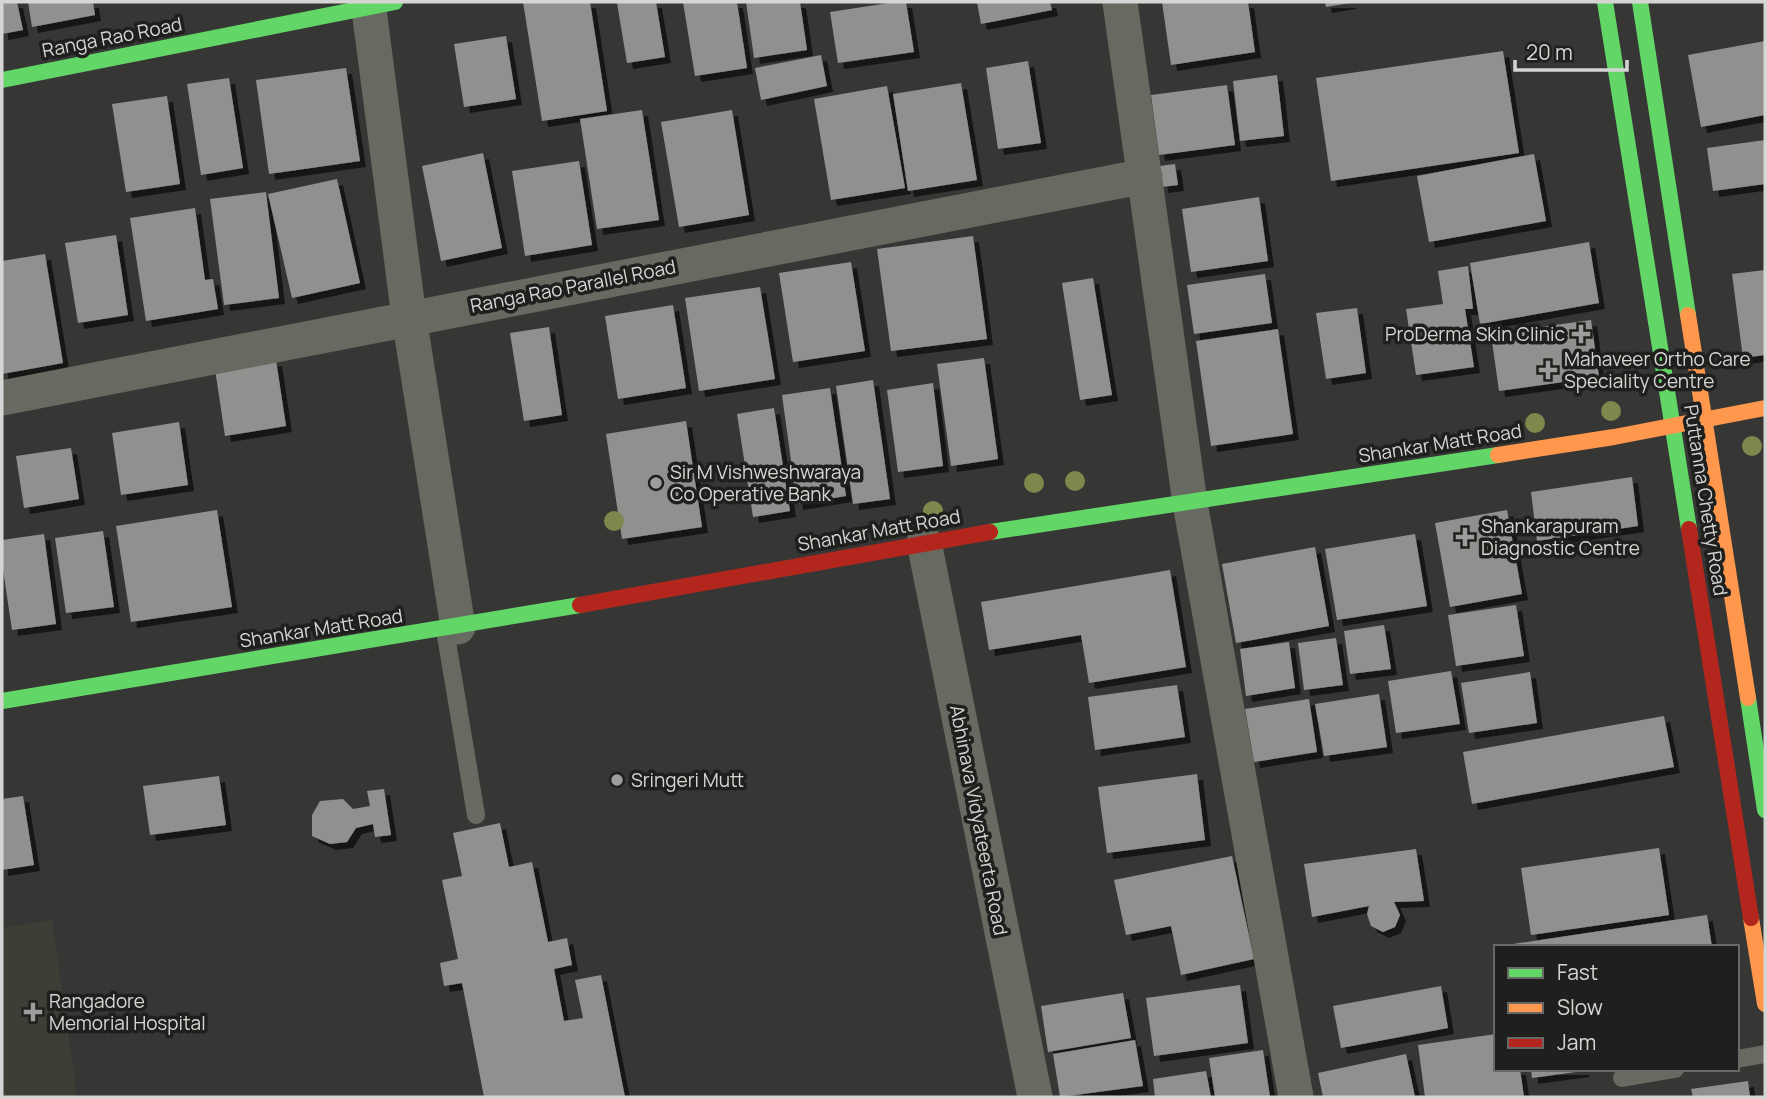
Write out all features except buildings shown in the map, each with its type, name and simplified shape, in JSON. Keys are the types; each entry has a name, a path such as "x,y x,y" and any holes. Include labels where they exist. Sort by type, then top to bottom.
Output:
{"street":[{"path":"1120,2 1190,503 1296,1097"},
{"name":"Puttanna Chetty Road","path":"1605,2 1765,1004"},
{"name":"Puttanna Chetty Road","path":"1640,2 1765,810"},
{"path":"378,4 409,317 451,629"},
{"name":"Ranga Rao Road","path":"2,80 378,4"},
{"name":"Ranga Rao Parallel Road","path":"2,398 1144,176"},
{"name":"Shankar Matt Road","path":"2,701 451,629 923,542 1190,503 1673,426 1765,408"},
{"name":"Abhinava Vidyateerta Road","path":"923,542 1035,1097"}],"lane":[{"path":"451,629 475,815"},
{"path":"1739,1059 1765,1054"},
{"path":"1622,1078 1663,1071"}],"shaded area":[{"name":"Rangadore Memorial Hospital","path":"52,920 77,1097 2,1097 2,928"}],"traffic: fast":[{"path":"2,80 395,2"},
{"path":"1605,2 1689,529"},
{"path":"1640,2 1688,315"},
{"path":"990,532 1498,455"},
{"path":"2,701 580,605"},
{"path":"1748,698 1765,810"}],"traffic: slow":[{"path":"1688,315 1748,698"},
{"path":"1498,455 1614,437 1765,408"},
{"path":"1751,918 1765,1004"}],"traffic: jam":[{"path":"1689,529 1751,918"},
{"path":"580,605 990,532"}],"place":[{"name":"ProDerma Skin Clinic","path":"1581,334"},
{"name":"Mahaveer Ortho Care Speciality Centre","path":"1548,370"},
{"name":"Sir M Vishweshwaraya Co Operative Bank","path":"656,483"},
{"name":"Shankarapuram Diagnostic Centre","path":"1465,537"},
{"name":"Sringeri Mutt","path":"617,780"},
{"name":"Rangadore Memorial Hospital","path":"33,1012"}]}
